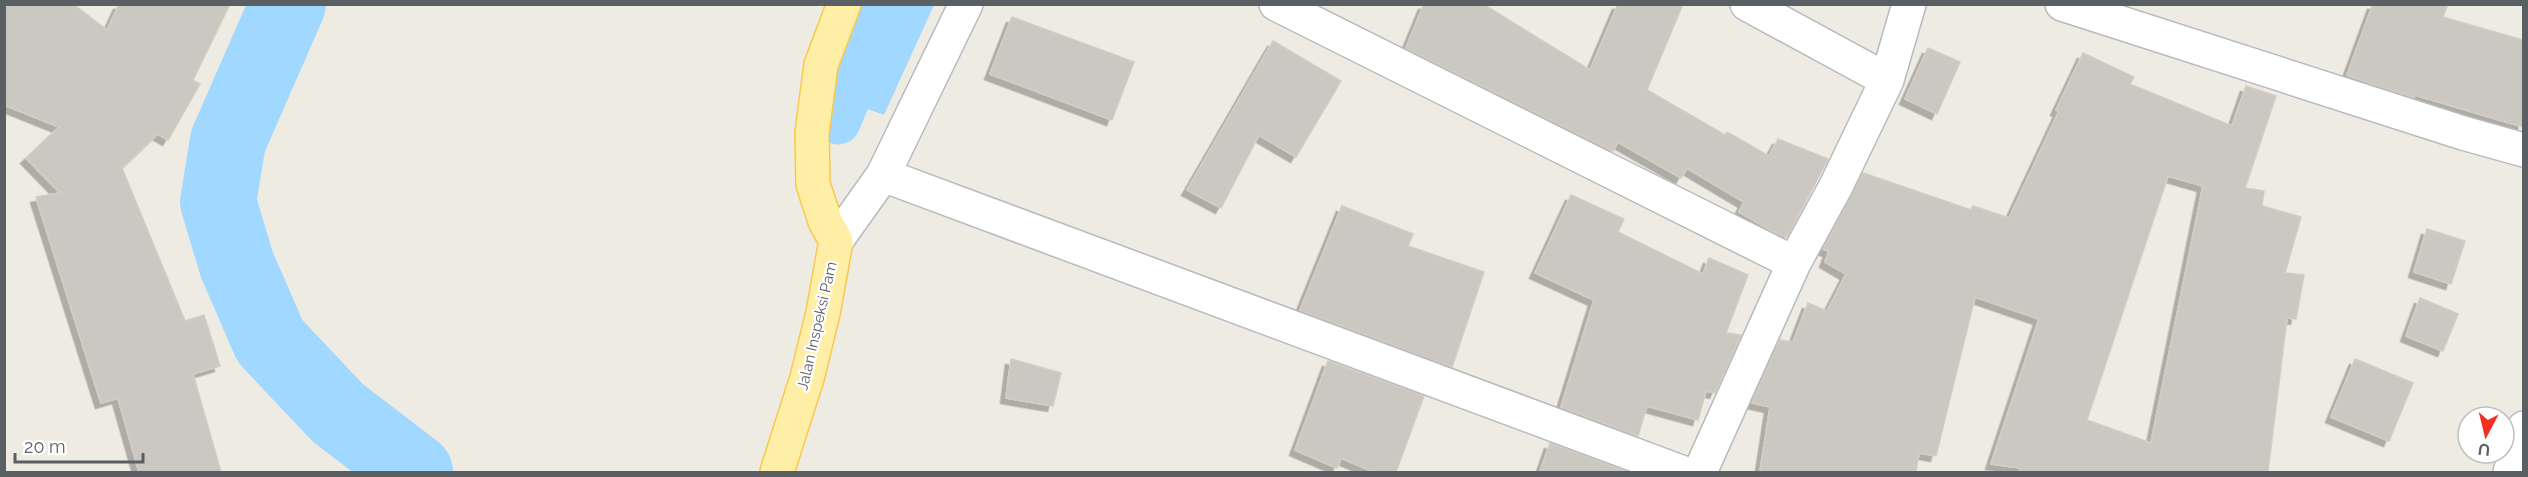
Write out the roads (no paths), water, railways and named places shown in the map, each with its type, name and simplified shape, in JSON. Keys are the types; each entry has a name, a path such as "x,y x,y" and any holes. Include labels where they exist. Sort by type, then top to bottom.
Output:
{"main road":[{"name":"Jalan Inspeksi Pam","path":"777,472 785,452 818,335 836,241 825,221 813,184 812,133 821,65 844,4"}],"street":[{"path":"836,241 883,175 966,4"},
{"path":"1276,4 1794,263"},
{"path":"1747,4 1887,80"},
{"path":"1700,472 1794,263 1836,186 1887,80 1909,4"},
{"path":"2062,4 2523,150"},
{"path":"883,175 1681,472"},
{"path":"2510,472 2523,428"}],"water":[{"path":"876,5 934,5 884,115 846,101 865,34"}],"waterway":[{"path":"288,4 228,141 218,202 237,265 270,341 338,413 415,472"},
{"path":"838,122 887,4"}]}
